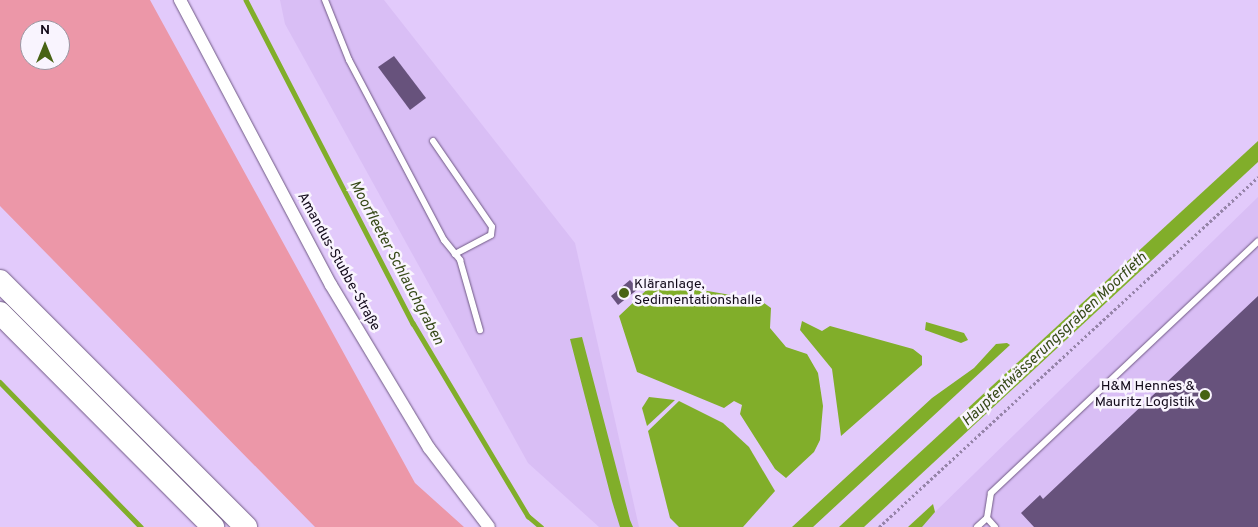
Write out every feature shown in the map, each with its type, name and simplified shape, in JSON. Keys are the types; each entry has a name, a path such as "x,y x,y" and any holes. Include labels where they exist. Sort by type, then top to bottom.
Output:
{"highway":[{"path":"0,280 246,527"},
{"path":"0,313 213,527"}],"street":[{"name":"Amandus-Stubbe-Straße","path":"180,0 331,285 429,448 489,527"}],"lane":[{"path":"325,0 349,60 455,254 480,330"},
{"path":"433,141 492,228 487,239 455,254"},
{"path":"976,527 987,518 992,492 1258,241"},
{"path":"987,518 995,527"}],"path":[{"path":"879,527 1258,177"}],"shaded area":[{"path":"0,0 150,0 415,483 464,527 315,527 0,206"},
{"path":"280,0 384,0 575,243 639,527 599,527 528,463 285,24"},
{"path":"1258,197 1258,527 919,527 935,512"}],"water":[{"name":"Hauptentwässerungsgraben Moorfleth","path":"1258,141 1258,162 864,527 839,527"},
{"path":"655,282 760,300 771,308 770,328 786,347 807,354 818,373 823,406 820,440 814,452 786,478 775,469 740,414 742,405 734,401 724,408 637,372 619,316"},
{"path":"802,321 822,331 830,326 913,349 922,356 922,365 841,436 832,369 800,330"},
{"path":"926,322 964,333 968,340 961,343 925,330"},
{"path":"582,337 633,527 620,527 612,501 570,339"},
{"path":"1007,343 1010,345 813,527 792,527 932,398 974,368 996,344"},
{"path":"649,397 675,400 647,426 642,408"},
{"path":"679,401 723,423 749,447 775,491 743,527 679,527 670,518 648,431"},
{"path":"933,504 935,512 922,527 908,527"}],"building":[{"path":"394,56 426,98 410,110 378,67"},
{"name":"Kläranlage, Sedimentationshalle","path":"630,280 638,289 618,305 611,296"},
{"name":"H&M Hennes & Mauritz Logistik","path":"1258,296 1258,527 1034,527 1021,513 1040,495 1043,499"}],"waterway":[{"name":"Moorfleeter Schlauchgraben","path":"246,0 413,323 528,516 541,527"},
{"path":"0,382 141,527"}],"place":[{"name":"Kläranlage, Sedimentationshalle","path":"624,293"},
{"name":"H&M Hennes & Mauritz Logistik","path":"1205,395"}]}
